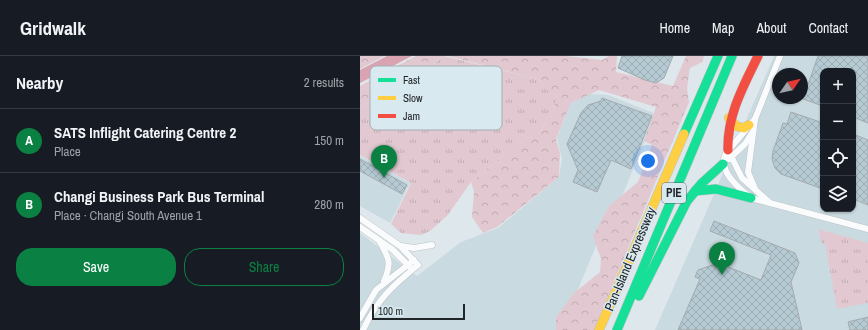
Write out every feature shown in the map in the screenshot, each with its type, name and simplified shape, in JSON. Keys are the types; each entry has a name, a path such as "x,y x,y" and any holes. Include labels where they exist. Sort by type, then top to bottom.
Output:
{"highway":[{"path":"705,84 711,56"},
{"name":"Pan-Island Expressway","path":"599,330 718,56"},
{"name":"Pan-Island Expressway","path":"617,330 732,56"},
{"path":"730,154 727,132 732,109 758,56"},
{"path":"730,118 736,126 744,128 753,124"},
{"path":"621,330 680,213 695,191 723,164"},
{"path":"695,191 704,188 753,194"}],"street":[{"path":"753,194 748,172 753,124 780,56"},
{"path":"753,124 730,154 724,155 723,164 732,181 771,203 868,229"},
{"path":"730,154 742,178 753,194"},
{"path":"360,218 400,246 416,262 379,301 372,311 363,330"},
{"path":"360,227 378,238 410,267"},
{"path":"378,238 388,255 389,262 389,270 384,282"},
{"path":"400,246 414,248 432,245"},
{"path":"360,318 371,296 384,282 410,267"}],"shaded area":[{"path":"387,56 412,56 393,66 370,66 370,78 360,83 360,70"},
{"path":"774,56 868,56 868,330 655,330"},
{"path":"589,94 608,95 656,114 620,201 608,217 561,330 360,330 360,233 417,276 461,242 498,228 559,177 562,159 557,138 571,103"},
{"path":"360,156 410,183 390,223 360,206"}],"green space":[{"path":"360,56 384,56 360,69"},
{"path":"416,56 444,56 431,66 397,66"},
{"path":"444,56 484,66 431,66"},
{"path":"448,56 566,56 602,60 609,56 617,56 616,72 673,86 686,56 704,56 702,62 690,68 687,88 689,102 594,330 556,330 556,317 574,293 600,272 601,259 593,236 609,206 638,182 652,145 644,141 656,107 599,90 571,103 556,139 560,153 559,177 497,227 483,233 472,217 474,191 471,182 516,145 541,131 558,98 537,79 502,70 502,66 487,66"},
{"path":"502,70 537,79 558,98 541,131 516,145 471,182 447,216 430,231 421,235 401,233 391,224 411,183 360,155 360,107 370,102 370,130 502,130"},
{"path":"370,81 370,102 360,107 360,86"},
{"path":"818,229 868,243 868,303 837,309 825,244 822,244"}],"building":[{"path":"622,56 673,56 664,78 656,83 645,80 618,68"},
{"path":"818,56 868,56 868,123 856,118 856,68 820,68 820,105 808,101 808,85"},
{"path":"602,98 652,116 631,169 611,160 597,192 573,182 578,170 567,144 581,113 588,105 601,101"},
{"path":"791,112 820,122 820,188 781,174 775,168 772,159 773,151 783,123 787,124"},
{"path":"856,135 868,140 868,205 856,200"},
{"path":"360,159 407,185 402,194 360,171"},
{"path":"714,221 795,253 799,263 791,282 802,330 678,330 700,279 695,277 698,270 712,265 716,267 718,263 761,280 771,255 710,231"},
{"path":"868,317 868,330 850,330 848,322"}],"traffic: fast":[{"path":"684,134 718,56"},
{"path":"617,330 732,56"},
{"path":"639,296 687,201 702,183 723,164"},
{"path":"695,191 716,189 751,198"}],"traffic: slow":[{"path":"729,118 736,126 744,128 749,125"},
{"path":"599,330 684,134"}],"traffic: jam":[{"path":"728,150 728,137 733,113 758,56"}],"place":[{"name":"Changi Business Park Bus Terminal","path":"384,178"},
{"name":"SATS Inflight Catering Centre 2","path":"722,275"}]}
